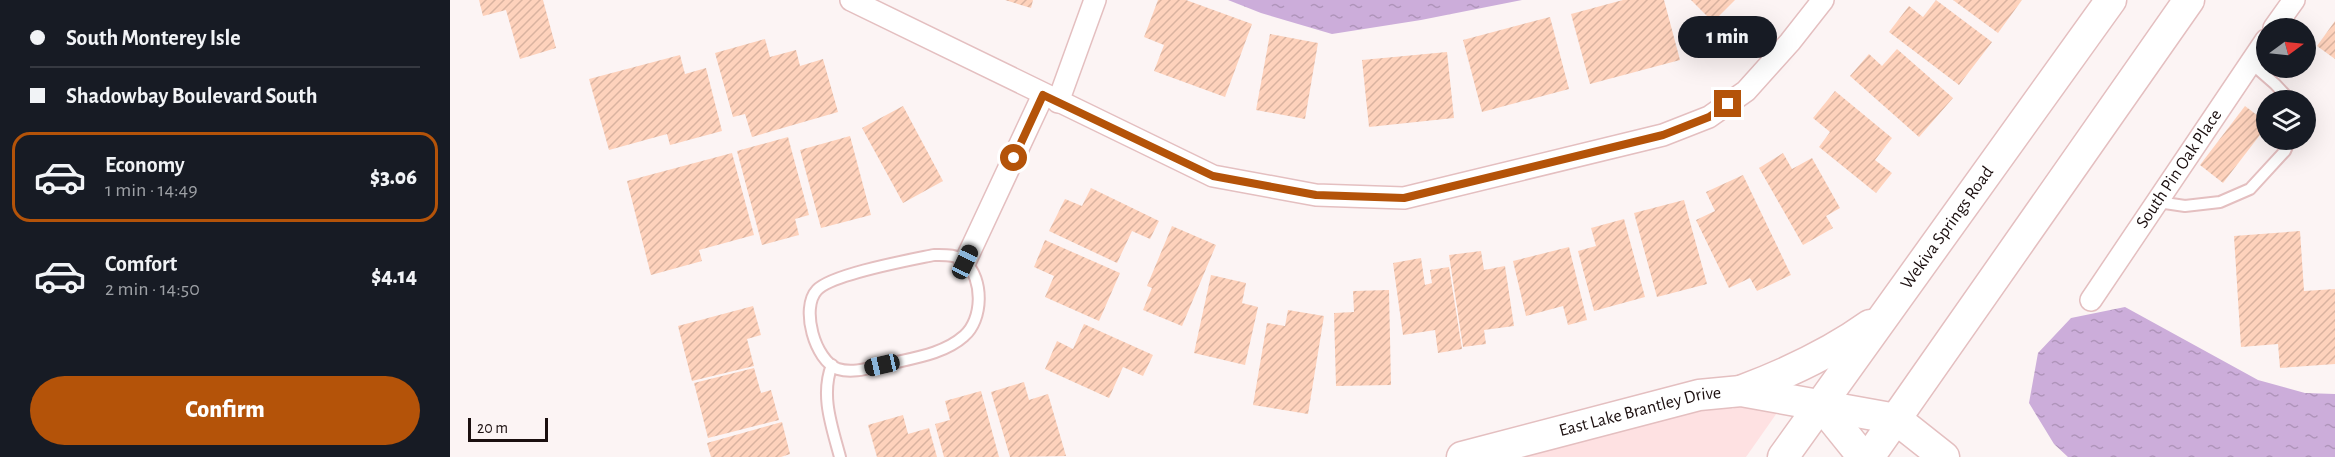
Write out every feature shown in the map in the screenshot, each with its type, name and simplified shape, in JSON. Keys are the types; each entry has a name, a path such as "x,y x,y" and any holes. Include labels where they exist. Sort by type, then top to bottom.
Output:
{"main road":[{"name":"Wekiva Springs Road","path":"1783,457 2111,0"},
{"path":"1869,457 2189,0"},
{"path":"1741,391 1791,372 1845,343 1888,313"},
{"name":"East Lake Brantley Drive","path":"1462,457 1699,395 1741,391 1896,419"},
{"path":"1821,405 1863,457"},
{"path":"1896,419 1944,457"}],"street":[{"path":"851,0 1213,176 1316,195 1404,198 1663,135 1709,117 1746,91 1790,42 1823,0"},
{"path":"965,262 1051,98 1095,0"},
{"path":"2281,18 2294,0"},
{"name":"South Pin Oak Place","path":"2091,300 2256,55"}],"lane":[{"path":"2251,63 2281,90"},
{"path":"2158,202 2185,206 2220,202 2250,189 2285,150"},
{"path":"934,255 955,256 965,262 974,279 979,299 979,313 974,325 965,335 938,351 861,370 850,371 832,365 820,350 810,322 809,308 818,288 847,276 934,255"},
{"path":"832,365 826,379 827,404 840,457"}],"shaded area":[{"path":"1730,405 1732,409 1742,405 1779,410 1746,457 1515,457 1701,408"}],"water":[{"path":"1228,0 1522,0 1421,20 1332,34 1261,13"},
{"path":"2125,307 2258,380 2305,393 2335,394 2335,457 2068,457 2054,444 2029,403 2038,353 2071,318"}],"building":[{"path":"479,0 543,0 556,48 520,59 506,10 483,16"},
{"path":"1005,0 1033,0 1031,8"},
{"path":"1158,0 1186,0 1252,24 1225,97 1154,71 1164,45 1144,37"},
{"path":"1623,0 1664,0 1680,60 1590,84 1571,14"},
{"path":"1691,0 1735,0 1713,22"},
{"path":"1936,0 1992,42 1959,85 1889,32 1909,6 1923,17"},
{"path":"1953,0 2022,0 1998,33"},
{"path":"1550,17 1569,89 1482,112 1463,40"},
{"path":"2335,21 2335,59 2317,46"},
{"path":"1270,34 1318,43 1305,119 1256,110"},
{"path":"765,39 770,57 796,50 800,66 823,59 838,112 752,137 745,114 733,117 715,53"},
{"path":"1897,49 1953,98 1919,137 1850,76 1869,54 1882,66"},
{"path":"1447,52 1454,118 1369,127 1362,60"},
{"path":"680,55 685,74 706,68 722,131 670,145 667,134 609,150 589,79"},
{"path":"1835,91 1892,138 1875,160 1892,173 1876,193 1819,147 1830,132 1813,118"},
{"path":"903,106 943,181 903,203 862,128"},
{"path":"2245,106 2256,114 2256,140 2223,183 2200,165"},
{"path":"850,136 871,215 821,228 800,150"},
{"path":"788,137 809,215 795,219 799,235 762,245 737,151"},
{"path":"732,153 754,235 699,250 702,261 651,275 627,181"},
{"path":"1783,153 1792,169 1812,158 1840,208 1826,216 1833,228 1803,245 1759,168"},
{"path":"1743,175 1791,275 1757,291 1750,278 1729,288 1696,220 1715,211 1706,192"},
{"path":"1091,188 1159,221 1150,239 1132,231 1117,263 1049,231 1065,199 1082,206"},
{"path":"1684,200 1707,284 1657,297 1634,213"},
{"path":"1624,219 1645,297 1594,311 1578,251 1596,246 1591,228"},
{"path":"1172,226 1216,245 1182,326 1143,310 1152,288 1147,286"},
{"path":"2300,231 2304,291 2335,289 2335,364 2280,368 2278,344 2241,347 2234,236"},
{"path":"1045,240 1120,273 1099,321 1045,297 1054,276 1034,267"},
{"path":"1569,247 1587,320 1568,325 1563,306 1526,316 1513,261"},
{"path":"1481,251 1484,270 1505,266 1514,326 1484,330 1486,344 1463,347 1449,255"},
{"path":"1421,258 1425,285 1432,283 1430,270 1449,267 1462,349 1438,353 1435,330 1403,335 1393,263"},
{"path":"1211,275 1246,283 1242,303 1258,307 1245,365 1194,353"},
{"path":"1389,290 1391,385 1336,386 1334,313 1354,312 1353,291"},
{"path":"753,306 761,335 747,339 754,366 692,381 678,326"},
{"path":"1288,310 1324,316 1308,414 1253,405 1267,323 1285,326"},
{"path":"1084,324 1153,355 1143,376 1123,367 1109,398 1045,369 1057,341 1073,349"},
{"path":"754,368 761,393 771,390 779,420 708,438 694,383"},
{"path":"1024,382 1029,400 1048,394 1066,456 1010,457 991,392"},
{"path":"981,391 999,457 944,457 935,424 950,420 945,401"},
{"path":"903,415 908,434 929,428 937,457 877,457 868,425"},
{"path":"782,422 790,454 781,457 711,457 707,443"}],"route":[{"path":"1014,158 1043,95 1213,176 1316,195 1404,198 1663,135 1709,117 1728,104"}]}
